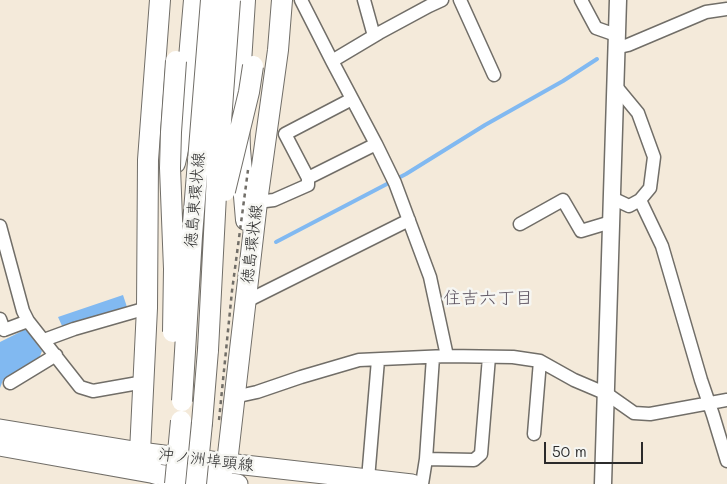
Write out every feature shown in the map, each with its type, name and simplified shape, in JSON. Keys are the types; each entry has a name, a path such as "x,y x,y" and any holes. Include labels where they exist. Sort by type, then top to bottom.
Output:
{"main road":[{"path":"156,474 140,452 147,305 148,160 160,0"},
{"path":"175,484 182,401 173,334 174,269 170,168 176,62 182,0"},
{"path":"147,305 150,267 154,247 183,128 194,0"},
{"name":"徳島東環状線","path":"182,401 192,236 211,0"},
{"path":"203,482 217,176 230,0"},
{"path":"245,0 239,94 240,149 246,228 245,302"},
{"path":"208,350 214,252 224,197 249,92 259,0"},
{"name":"徳島環状線","path":"227,463 257,202 278,50 282,0"},
{"name":"沖ノ洲埠頭線","path":"0,429 140,452 412,484"},
{"name":"沖ノ洲埠頭線","path":"0,446 203,482 238,484"},
{"path":"203,482 221,472 227,463"}],"street":[{"path":"301,0 394,180 430,277 447,356"},
{"path":"364,0 374,36"},
{"path":"332,62 374,36 442,0"},
{"path":"460,0 494,76"},
{"path":"582,0 596,28 616,41 628,45 706,12 727,9"},
{"path":"603,484 618,0"},
{"path":"612,198 628,206 640,200 650,188 654,157 638,113 614,84"},
{"path":"257,202 274,200 308,185 308,178 285,134 352,99"},
{"path":"308,178 376,144"},
{"path":"520,224 563,200 581,230 611,222"},
{"path":"640,200 662,246 727,461"},
{"path":"245,302 409,220"},
{"path":"0,226 23,311 28,321 80,387 93,391 144,382"},
{"path":"44,340 147,305"},
{"path":"0,318 4,330 28,321"},
{"path":"10,383 56,356"},
{"path":"234,397 359,360 447,356 513,357 540,360 574,380 607,394 634,413 650,414 727,400"},
{"path":"422,484 426,459 433,357"},
{"path":"426,459 474,460 480,454 489,357"},
{"path":"368,479 378,360"},
{"path":"534,434 540,360"}],"path":[{"path":"219,424 232,291 249,166"}],"water":[{"path":"123,295 127,307 63,328 58,317"},
{"path":"26,329 42,351 38,361 3,380 0,388 0,342"}],"waterway":[{"path":"276,242 406,174 597,59"}],"district":[{"name":"住吉六丁目","path":"488,298"}]}
